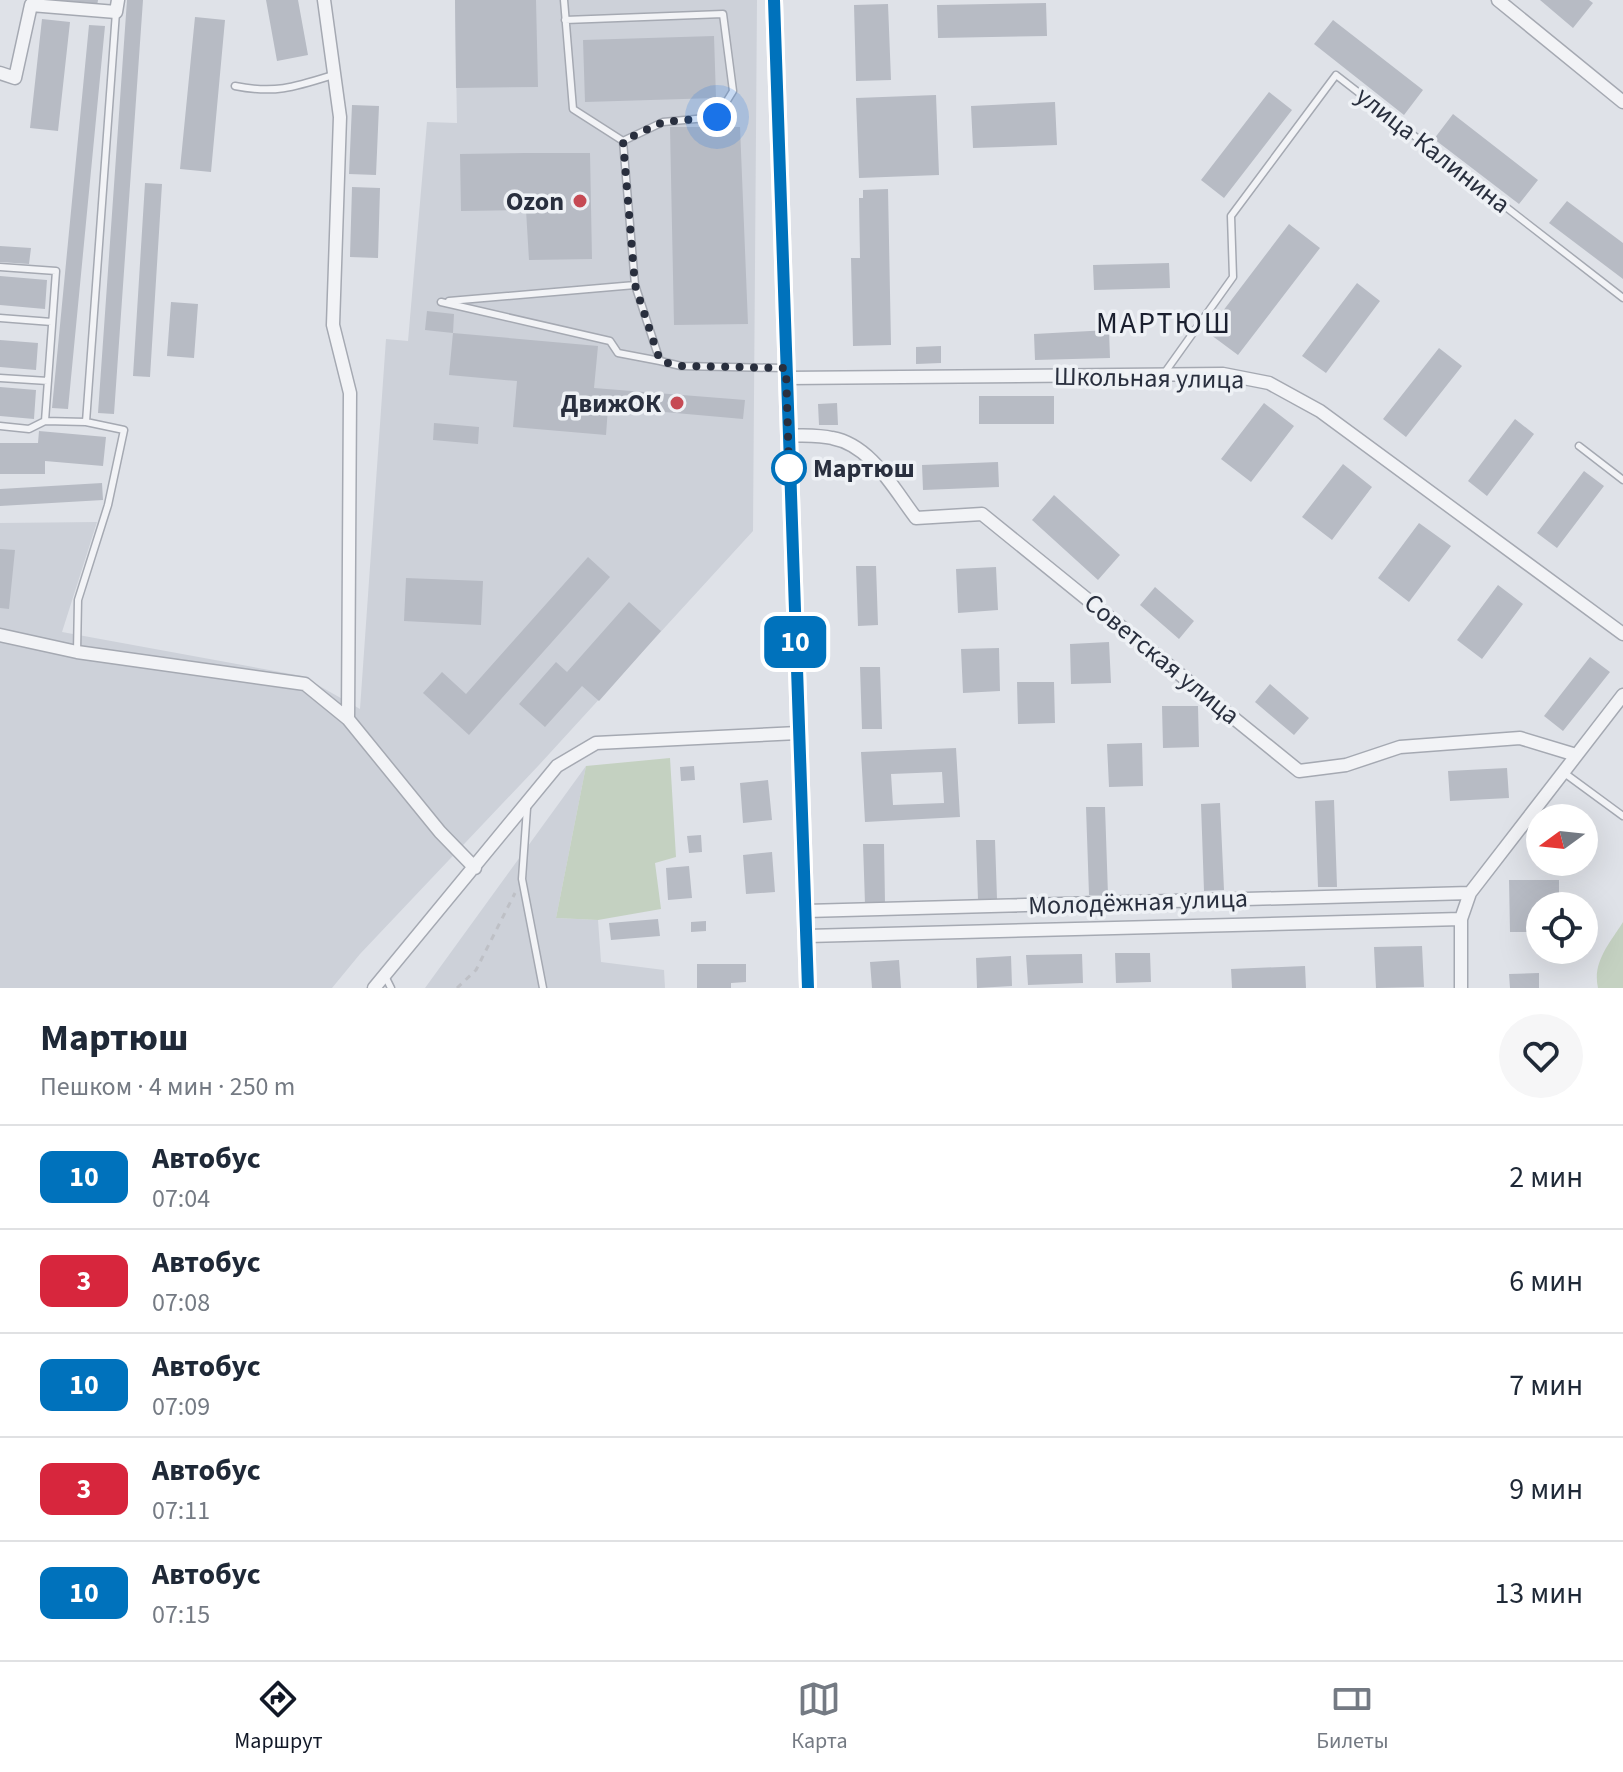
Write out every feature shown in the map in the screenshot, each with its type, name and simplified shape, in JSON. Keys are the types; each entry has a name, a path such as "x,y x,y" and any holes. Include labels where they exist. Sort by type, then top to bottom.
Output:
{"main road":[{"path":"774,0 808,988"}],"street":[{"path":"324,0 340,117 333,325 350,393 348,719"},
{"path":"1498,0 1623,102"},
{"path":"0,73 15,78 31,5 117,6"},
{"name":"Школьная улица","path":"786,373 1223,374 1269,383 1320,411 1623,634"},
{"name":"Советская улица","path":"788,435 831,438 847,442 866,453 916,518 982,514 1299,771 1346,765 1400,747 1520,738 1576,755"},
{"path":"0,635 77,652 305,684 348,719 440,832 475,868"},
{"path":"1461,988 1461,919 1470,893 1623,695"},
{"path":"374,988 388,982 557,766 596,743 798,733"},
{"name":"Молодёжная улица","path":"806,911 1470,893"},
{"name":"Молодёжная улица","path":"807,936 1461,919"}],"lane":[{"path":"564,0 573,109 623,141"},
{"path":"86,422 117,6"},
{"path":"565,20 723,14 733,91 717,117 663,122 623,141"},
{"path":"235,86 261,91 289,88 334,75"},
{"name":"улица Калинина","path":"1163,375 1233,277 1231,216 1336,75 1623,298"},
{"path":"623,141 635,285 660,361"},
{"path":"0,267 56,271 45,421"},
{"path":"635,285 441,302 610,341 618,353 681,366 786,373"},
{"path":"0,318 52,322"},
{"path":"0,378 48,381"},
{"path":"0,426 29,429 45,421 86,422 124,430 108,505 78,600 77,652"},
{"path":"1579,446 1623,480"},
{"path":"1563,772 1623,816"},
{"path":"527,804 522,879 543,988"}],"path":[{"path":"457,988 476,970 522,879"}],"shaded area":[{"path":"455,0 757,0 753,531 539,765 360,954 332,988 0,988 0,523 97,522 62,632 302,676 360,709 386,339 408,341 427,122 457,123"},
{"path":"586,766 556,918 598,920 601,962 664,970 665,988 425,988"}],"green space":[{"path":"670,758 676,857 655,863 661,909 598,920 556,918 586,766"},
{"path":"1623,922 1623,988 1598,988 1600,961"}],"building":[{"path":"58,0 98,0 97,6"},
{"path":"127,0 143,0 114,414 98,413"},
{"path":"266,0 298,0 308,55 277,61"},
{"path":"455,0 536,0 538,87 456,88"},
{"path":"1540,0 1589,0 1593,3 1573,28"},
{"path":"1046,3 1047,36 938,38 937,5"},
{"path":"888,4 891,80 856,81 854,5"},
{"path":"195,17 225,20 211,172 180,169"},
{"path":"42,19 70,22 58,131 30,128"},
{"path":"1333,20 1423,90 1404,115 1314,44"},
{"path":"89,25 105,26 68,409 52,408"},
{"path":"714,36 716,98 585,102 583,40"},
{"path":"1269,92 1292,110 1224,198 1201,180"},
{"path":"936,95 939,175 859,178 856,98"},
{"path":"1055,102 1057,145 973,148 971,106"},
{"path":"352,105 379,106 376,175 349,174"},
{"path":"1453,114 1538,180 1519,204 1434,139"},
{"path":"670,127 740,127 748,324 674,325"},
{"path":"590,153 592,259 529,260 526,210 461,211 460,154"},
{"path":"145,183 162,184 150,377 133,376"},
{"path":"352,187 380,188 378,258 350,257"},
{"path":"888,189 891,345 853,346 851,258 860,258 859,198 863,198 863,190"},
{"path":"1567,201 1623,243 1623,279 1549,223"},
{"path":"1289,224 1320,248 1238,355 1207,332"},
{"path":"0,246 31,248 29,264 0,262"},
{"path":"1169,263 1170,288 1094,290 1093,265"},
{"path":"0,276 47,280 45,309 0,305"},
{"path":"1357,283 1380,301 1326,373 1302,356"},
{"path":"171,302 198,304 194,358 167,356"},
{"path":"427,311 454,314 453,333 425,330"},
{"path":"1109,330 1110,358 1035,360 1034,334"},
{"path":"453,333 598,346 594,388 745,400 743,419 608,407 606,435 513,427 517,381 449,375"},
{"path":"0,340 38,343 36,370 0,367"},
{"path":"941,346 941,363 916,364 916,347"},
{"path":"1439,348 1462,366 1406,437 1383,419"},
{"path":"0,387 36,390 34,419 0,416"},
{"path":"979,396 1054,396 1054,424 979,424"},
{"path":"837,403 838,425 819,425 818,404"},
{"path":"1264,403 1294,426 1251,482 1221,459"},
{"path":"1515,419 1534,434 1487,496 1468,481"},
{"path":"434,423 479,427 478,444 433,440"},
{"path":"39,431 106,437 103,466 45,461 45,474 0,474 0,443 38,443"},
{"path":"998,462 999,487 923,490 922,465"},
{"path":"1343,464 1372,487 1332,540 1302,517"},
{"path":"1584,471 1604,486 1557,548 1537,533"},
{"path":"102,483 103,500 0,506 0,489"},
{"path":"1054,495 1120,555 1098,580 1032,520"},
{"path":"1419,523 1451,546 1409,602 1378,578"},
{"path":"0,549 15,550 9,609 0,608"},
{"path":"588,557 610,577 469,735 423,693 442,672 466,694"},
{"path":"856,566 876,566 878,625 858,626"},
{"path":"996,567 998,610 958,613 956,569"},
{"path":"406,578 483,581 481,625 404,621"},
{"path":"1498,585 1523,604 1482,659 1457,640"},
{"path":"1155,587 1194,621 1179,639 1140,605"},
{"path":"629,602 661,631 599,701 582,686 545,727 519,704 556,662 567,672"},
{"path":"1109,642 1111,683 1071,684 1070,644"},
{"path":"999,648 1000,691 963,693 961,649"},
{"path":"1590,657 1610,672 1563,731 1544,716"},
{"path":"860,667 880,667 882,729 862,729"},
{"path":"1017,682 1054,682 1055,723 1018,724"},
{"path":"1270,684 1309,718 1294,735 1255,702"},
{"path":"1162,706 1198,706 1199,747 1163,748"},
{"path":"1142,743 1143,786 1109,787 1107,744"},
{"path":"956,748 960,817 865,822 861,752","holes":["942,772 944,803 893,805 891,774"]},
{"path":"694,766 695,780 681,781 680,767"},
{"path":"1507,768 1509,798 1450,801 1448,771"},
{"path":"768,780 772,820 743,823 740,783"},
{"path":"1334,800 1337,887 1318,887 1315,801"},
{"path":"1220,803 1224,890 1204,891 1201,804"},
{"path":"1086,807 1105,807 1108,895 1089,895"},
{"path":"701,835 702,852 689,853 687,836"},
{"path":"976,840 995,840 997,899 978,900"},
{"path":"863,844 884,844 885,903 865,904"},
{"path":"772,852 775,892 746,894 743,855"},
{"path":"689,866 692,898 668,900 666,868"},
{"path":"1509,880 1559,880 1559,892 1526,892 1526,932 1510,932"},
{"path":"658,919 660,936 611,940 609,923"},
{"path":"706,921 706,931 691,932 691,922"},
{"path":"1422,946 1424,987 1376,988 1374,947"},
{"path":"1115,953 1150,953 1151,982 1116,983"},
{"path":"1082,954 1083,983 1028,985 1026,955"},
{"path":"1011,956 1012,986 977,988 976,958"},
{"path":"899,960 901,988 872,988 870,962"},
{"path":"697,964 746,964 746,982 731,983 731,988 697,988"},
{"path":"1305,966 1306,988 1232,988 1231,969"},
{"path":"1539,973 1539,988 1510,988 1509,974"}],"bus line":[{"name":"10","path":"774,0 808,988"}],"place":[{"name":"Ozon","path":"580,201"},
{"name":"ДвижОК","path":"677,403"},
{"name":"Мартюш","path":"789,468"}],"district":[{"name":"МАРТЮШ","path":"1164,323"}],"route":[{"path":"717,117 663,122 623,141 635,285 660,361 681,366 786,368 789,468"}]}
